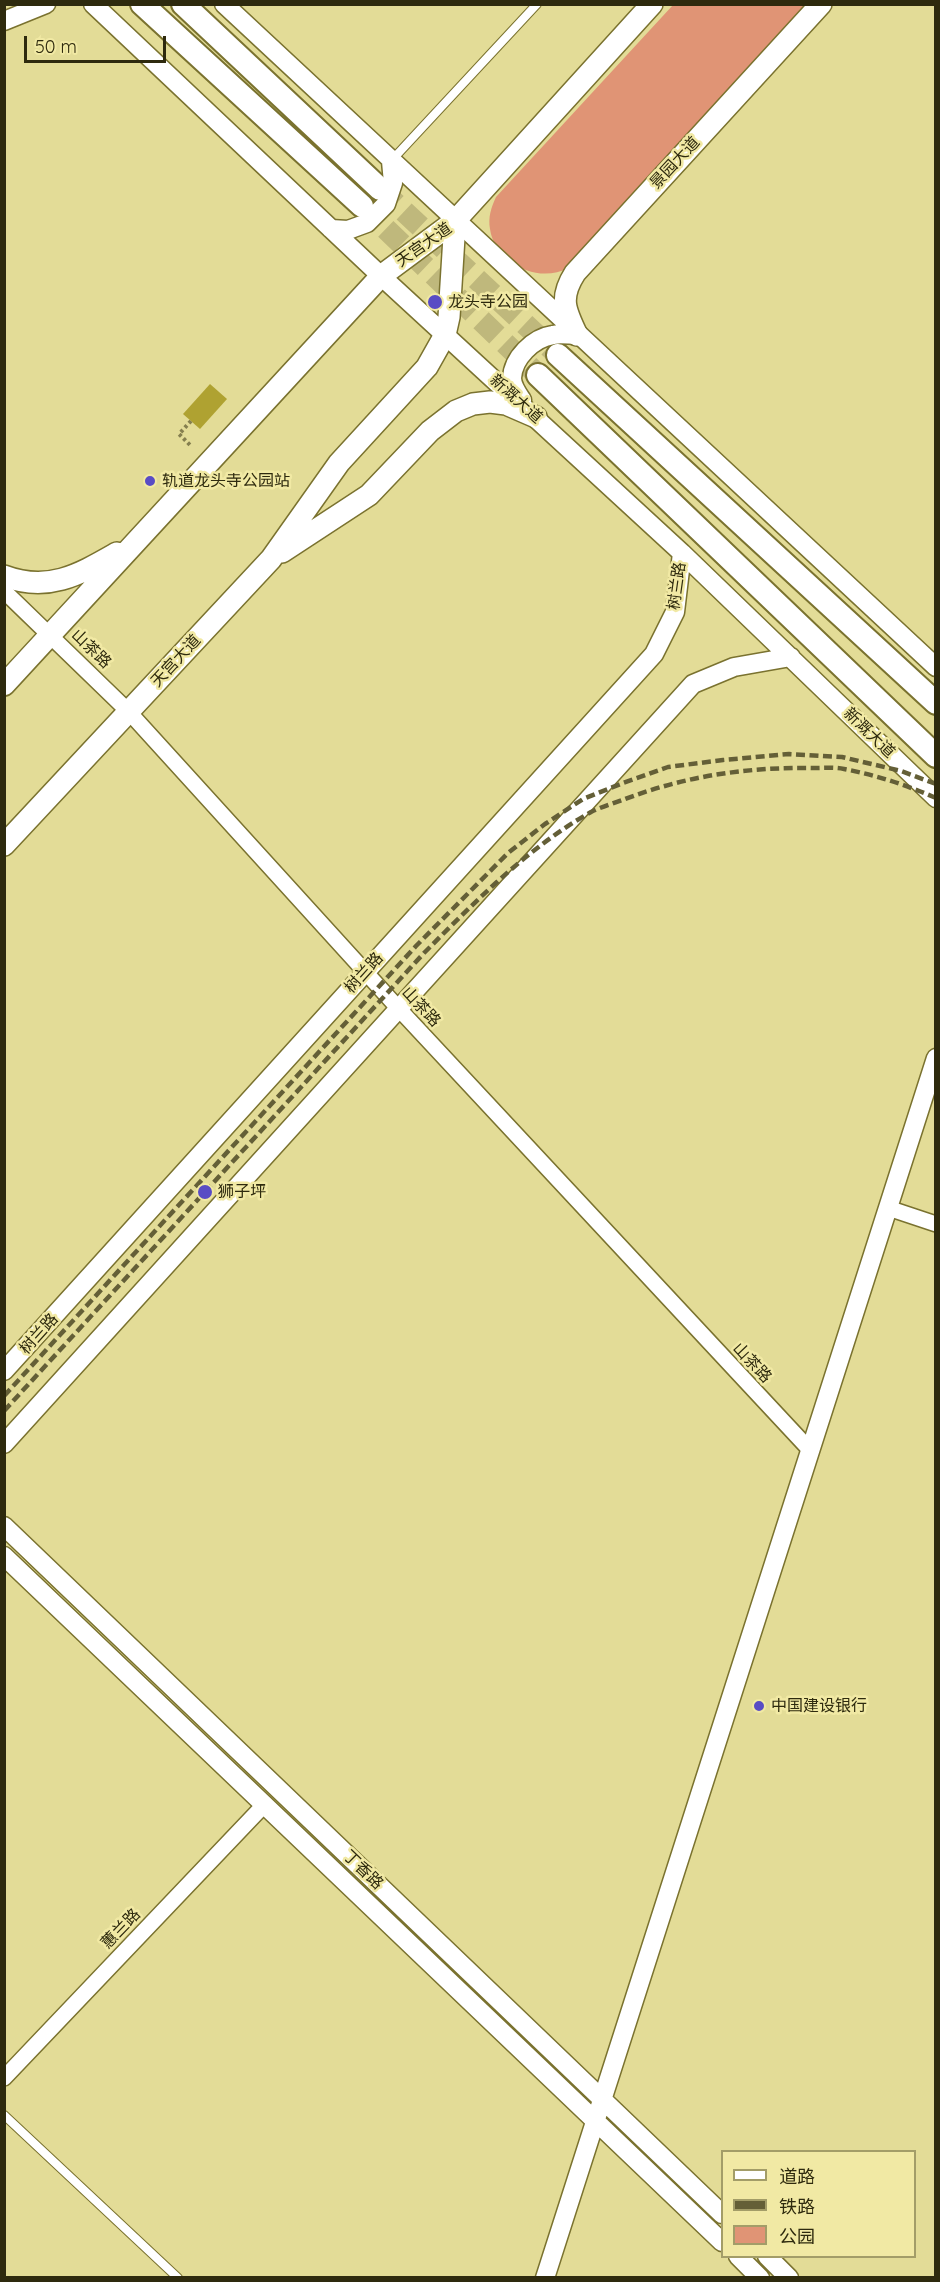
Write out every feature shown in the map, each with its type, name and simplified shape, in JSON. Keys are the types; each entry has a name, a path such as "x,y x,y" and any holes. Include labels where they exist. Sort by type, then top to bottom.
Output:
{"main road":[{"path":"142,4 362,206"},
{"path":"183,4 380,189"},
{"path":"455,221 652,4"},
{"name":"景园大道","path":"577,335 567,314 565,299 567,285 575,273 821,4"},
{"name":"天宫大道","path":"4,685 381,276 455,221"},
{"name":"天宫大道","path":"4,845 271,559 339,463 427,367 445,335 451,302 455,221"},
{"path":"558,355 936,703"},
{"name":"新溉大道","path":"538,375 936,756"},
{"path":"271,559 369,495 430,431 456,411 472,404 490,402 506,404 536,417"},
{"path":"4,576 27,583 66,579 80,574 136,542"}],"street":[{"path":"4,21 46,4"},
{"path":"224,4 936,667"},
{"name":"新溉大道","path":"90,5 682,553 936,798"},
{"path":"331,229 348,231 367,223 386,204 393,183 391,161"},
{"path":"536,417 516,391 512,379 517,360 534,342 552,334 577,335"},
{"name":"树兰路","path":"4,1371 654,654 675,612 682,553"},
{"name":"山茶路","path":"4,591 129,712 399,1010 810,1450"},
{"path":"4,1444 693,684 734,668 791,657"},
{"path":"545,2277 936,1058"},
{"path":"888,1208 936,1224"},
{"name":"丁香路","path":"4,1526 721,2212"},
{"name":"丁香路","path":"4,1556 721,2240"},
{"name":"蕙兰路","path":"4,2078 265,1804"},
{"path":"740,2258 760,2277"},
{"path":"769,2258 789,2277"}],"lane":[{"path":"391,161 537,4"},
{"path":"4,2115 178,2277"}],"path":[{"path":"191,421 179,434 191,446"}],"green space":[{"path":"673,5 809,5 568,268 544,274 520,268 500,252 494,241 489,220 496,197"}],"building":[{"path":"210,384 227,399 200,429 183,414"}],"tunnel":[{"path":"380,189 558,355"},
{"path":"362,206 538,375"}],"railway":[{"path":"4,1396 416,946 508,853 545,824 583,799 668,767 789,754 842,757 901,771 936,784"},
{"path":"4,1411 424,953 523,859 568,826 599,808 671,784 717,774 764,769 844,769 891,781 936,798"}],"place":[{"name":"龙头寺公园","path":"435,302"},
{"name":"轨道龙头寺公园站","path":"150,481"},
{"name":"狮子坪","path":"205,1192"},
{"name":"中国建设银行","path":"759,1706"}]}
